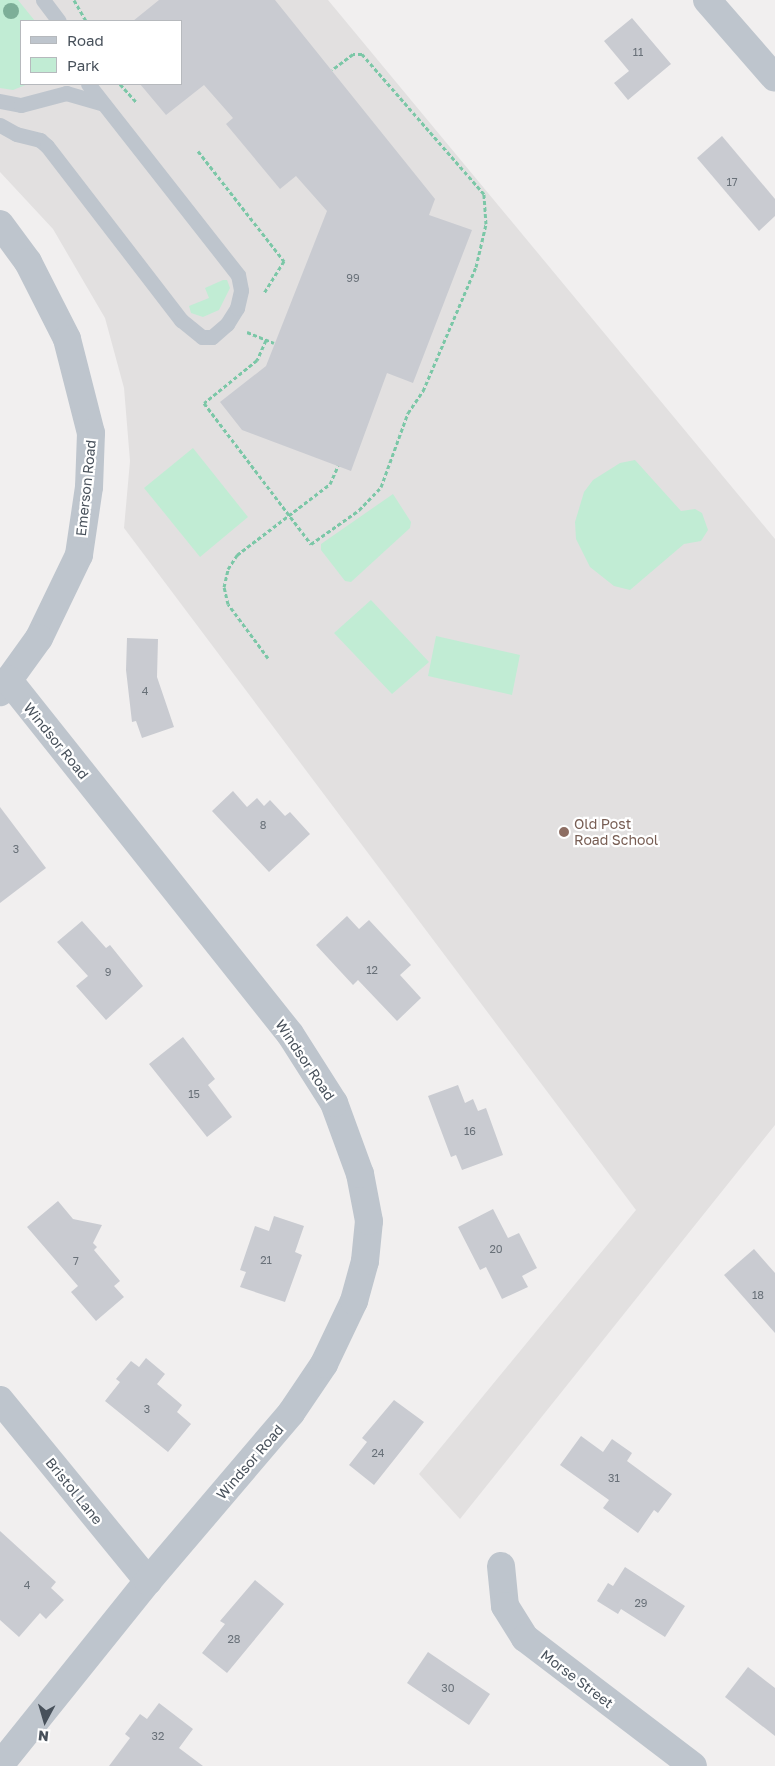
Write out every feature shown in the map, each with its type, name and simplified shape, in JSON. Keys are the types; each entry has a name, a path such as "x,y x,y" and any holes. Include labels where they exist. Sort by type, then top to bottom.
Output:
{"street":[{"path":"706,0 775,78"},
{"name":"Emerson Road","path":"0,224 28,262 67,339 92,433 89,487 79,555 39,638 4,686"},
{"name":"Windsor Road","path":"0,1765 148,1581 291,1414 324,1364 354,1301 365,1261 369,1221 360,1174 334,1103 290,1034 4,686"},
{"name":"Bristol Lane","path":"0,1400 148,1581"},
{"name":"Morse Street","path":"501,1566 505,1606 525,1638 693,1766"}],"lane":[{"path":"43,0 58,20"},
{"path":"0,125 16,134 40,140 47,146 190,329 206,338 227,324 240,298 238,275 89,85"},
{"path":"0,100 21,104 66,93 103,103"}],"path":[{"path":"74,0 85,20"},
{"path":"266,340 257,360 204,402 288,516 311,544 360,510 381,486 408,412 423,391 476,267 486,224 484,194 362,54 353,54 332,70"},
{"path":"121,85 137,102"},
{"path":"198,152 284,262 267,285 262,298"},
{"path":"227,324 274,343"},
{"path":"250,333 252,327"},
{"path":"268,658 228,604 225,577 234,559 330,484 338,466"}],"shaded area":[{"name":"Old Post Road School","path":"0,0 328,0 775,539 775,1125 460,1519 419,1474 636,1210 124,528 130,461 124,388 105,318 53,229 0,172"}],"green space":[{"path":"0,0 18,0 34,20 20,20 20,85 26,85 13,90 0,88"},
{"path":"227,280 230,288 219,310 203,317 191,313 189,306 209,298 205,288"},
{"path":"193,448 248,517 200,557 144,488"},
{"path":"635,460 681,511 695,509 702,513 708,530 701,541 684,544 630,590 614,586 590,567 576,539 575,522 584,492 593,480 620,463"},
{"path":"393,494 411,522 410,528 351,582 345,581 321,550 321,544"},
{"path":"371,600 429,662 392,694 334,633"},
{"path":"436,636 520,655 512,695 428,676"}],"building":[{"path":"159,0 275,0 435,199 429,215 472,230 413,383 387,373 351,471 242,430 220,402 266,366 327,211 296,176 280,189 226,124 233,118 204,85 166,115 141,85 182,85 182,20 134,20"},
{"path":"632,18 671,64 628,100 614,83 629,71 604,41"},
{"path":"722,136 775,199 775,216 759,231 697,158"},
{"path":"127,638 158,639 157,677 174,727 142,738 136,721 132,722 126,670"},
{"path":"233,791 247,807 257,798 264,806 270,800 285,816 290,812 310,834 269,872 212,811"},
{"path":"0,807 46,868 0,903"},
{"path":"347,916 359,929 369,920 411,965 400,975 421,998 397,1021 358,980 353,985 316,945"},
{"path":"82,921 106,948 110,945 143,986 106,1020 76,986 88,976 57,942"},
{"path":"183,1037 215,1079 208,1085 232,1117 207,1137 149,1064"},
{"path":"458,1085 465,1103 473,1099 478,1111 486,1108 503,1155 462,1170 456,1155 451,1157 428,1096"},
{"path":"58,1201 73,1219 102,1225 93,1243 97,1247 94,1250 120,1281 114,1286 124,1297 96,1321 71,1292 78,1286 27,1227"},
{"path":"493,1209 508,1238 519,1233 537,1268 522,1276 528,1287 502,1299 486,1267 480,1270 458,1227"},
{"path":"274,1216 304,1226 295,1252 302,1255 285,1302 240,1287 246,1272 240,1270 255,1226 269,1231"},
{"path":"754,1249 775,1273 775,1333 724,1275"},
{"path":"146,1358 165,1374 157,1384 182,1405 177,1412 191,1424 168,1452 105,1401 120,1382 116,1379 131,1361 139,1367"},
{"path":"394,1400 424,1422 374,1485 349,1465 367,1442 362,1438"},
{"path":"581,1436 603,1452 612,1439 632,1453 627,1461 672,1494 658,1513 654,1510 638,1533 603,1508 609,1500 560,1465"},
{"path":"0,1531 56,1582 51,1588 64,1600 46,1619 40,1613 19,1637 0,1620"},
{"path":"625,1567 685,1606 665,1637 621,1609 618,1614 597,1601 608,1583 613,1586"},
{"path":"255,1580 284,1604 227,1673 202,1653 225,1624 220,1621"},
{"path":"428,1652 490,1694 469,1725 407,1683"},
{"path":"748,1667 775,1688 775,1736 725,1697"},
{"path":"159,1703 193,1729 179,1748 203,1766 109,1766 130,1738 125,1734 140,1714 147,1719"}],"place":[{"name":"Old Post Road School","path":"564,832"}]}
